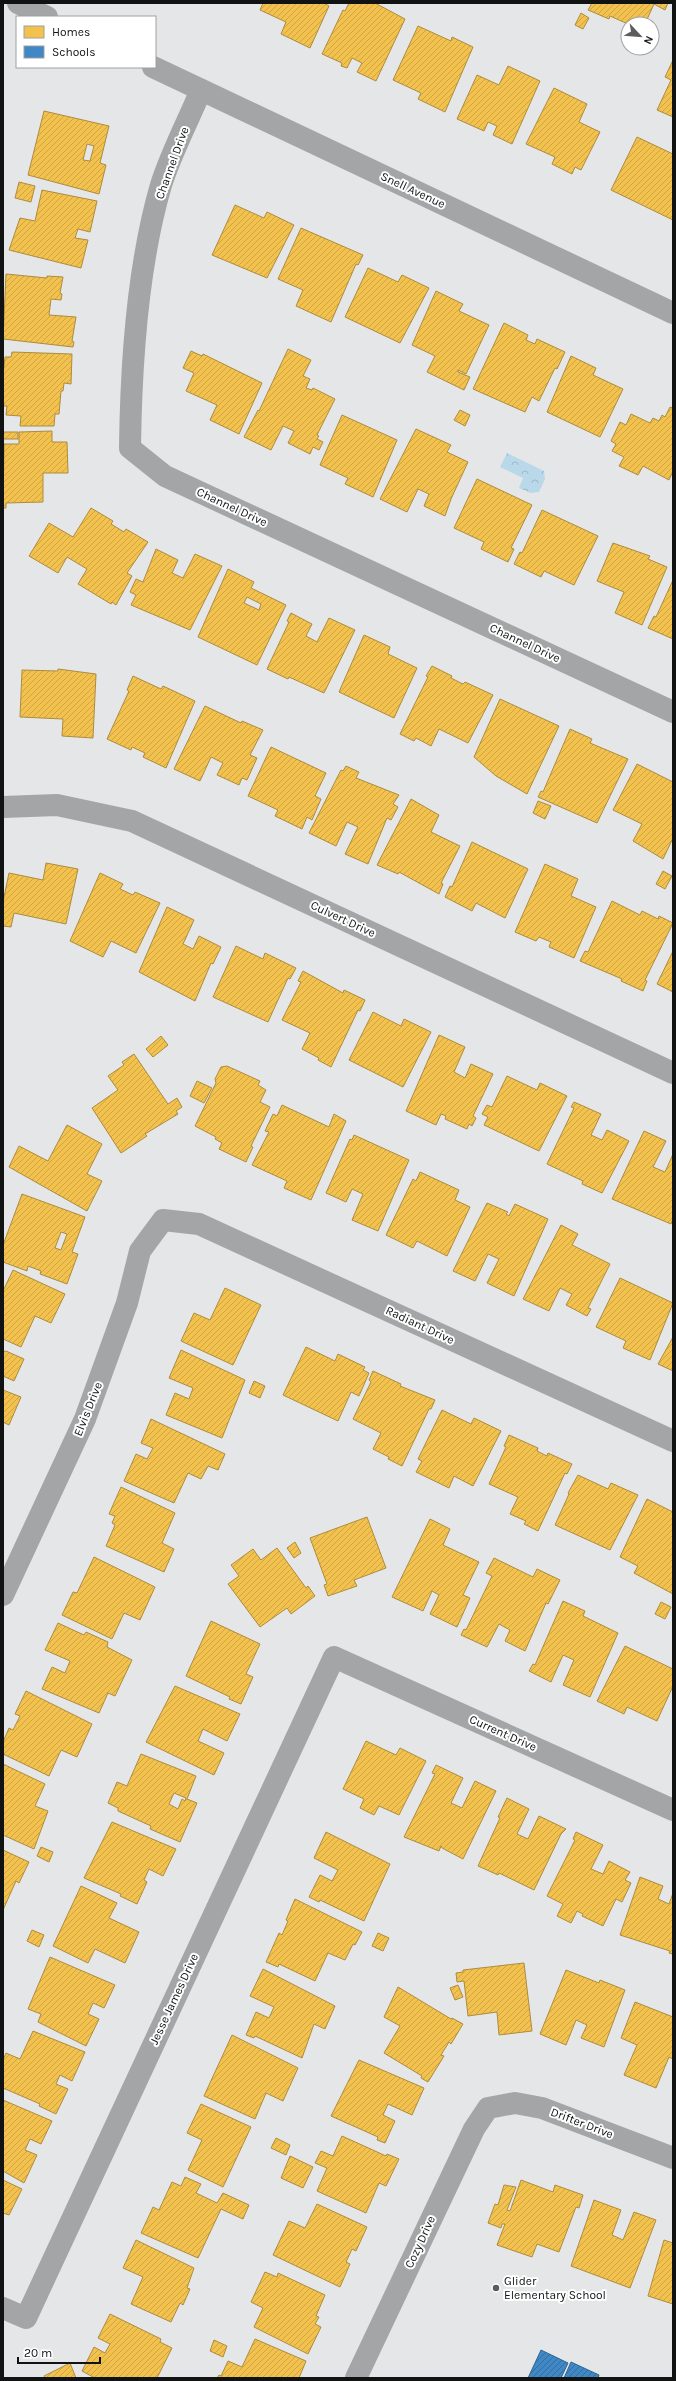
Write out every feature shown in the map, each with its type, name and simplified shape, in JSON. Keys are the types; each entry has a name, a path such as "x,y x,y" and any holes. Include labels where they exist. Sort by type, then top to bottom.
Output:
{"street":[{"path":"18,3 45,16"},
{"name":"Snell Avenue","path":"155,68 673,313"},
{"name":"Channel Drive","path":"201,90 162,185 144,256 131,394 130,448 165,476 673,712"},
{"name":"Culvert Drive","path":"3,807 57,805 132,821 673,1073"},
{"name":"Radiant Drive","path":"163,1220 199,1224 673,1441"},
{"name":"Elvis Drive","path":"3,1595 85,1419 127,1303 140,1251 163,1220"},
{"name":"Current Drive","path":"334,1657 673,1810"},
{"name":"Jesse James Drive","path":"3,2308 26,2318 334,1657"},
{"name":"Drifter Drive","path":"488,2108 515,2103 542,2108 673,2158"},
{"name":"Cozy Drive","path":"356,2378 474,2129 488,2108"}],"green space":[{"path":"507,453 544,471 545,479 539,492 531,493 519,488 523,478 500,467"}],"building: Homes":[{"path":"263,3 324,3 329,6 310,48 281,34 286,22 260,10"},
{"path":"349,3 375,3 405,19 376,81 357,72 362,63 352,58 347,68 341,66 342,63 322,54 343,10 345,11"},
{"path":"592,3 668,3 665,10 654,4 649,16 620,16 620,20 610,16 609,19 588,10"},
{"path":"581,13 589,18 583,29 575,25"},
{"path":"418,26 451,41 452,37 473,47 445,112 418,99 421,93 393,80"},
{"path":"673,60 673,117 657,110 671,80 665,77"},
{"path":"508,66 540,81 512,144 493,135 497,126 488,122 484,131 457,119 477,75 499,85"},
{"path":"554,88 587,104 579,122 600,132 581,170 575,167 572,174 552,164 555,157 526,144"},
{"path":"44,111 109,126 100,163 106,165 99,194 28,175","holes":["87,144 94,146 90,161 83,160"]},
{"path":"637,137 673,154 673,220 611,190"},
{"path":"19,182 35,186 31,202 15,198"},
{"path":"42,190 97,201 90,232 78,229 75,238 88,240 81,268 9,250 20,218 35,221"},
{"path":"235,205 264,218 267,212 294,225 267,278 212,255"},
{"path":"301,228 363,255 358,265 356,264 331,322 296,306 303,290 278,279"},
{"path":"368,268 398,282 402,275 429,288 400,343 345,317"},
{"path":"6,274 47,278 47,276 63,277 60,293 62,294 61,300 51,299 49,315 76,317 72,341 74,342 73,347 3,339"},
{"path":"436,291 463,304 459,311 489,325 466,374 458,370 458,372 470,377 464,390 427,372 435,356 412,345"},
{"path":"504,323 528,335 526,340 535,344 537,339 565,352 557,369 555,368 539,401 532,397 525,412 473,389"},
{"path":"288,349 311,360 303,376 310,379 306,388 312,390 313,388 335,399 317,435 319,436 317,439 323,442 319,450 313,447 310,454 288,443 294,431 283,426 271,450 244,437 258,410 259,411"},
{"path":"191,351 202,356 203,354 262,383 239,434 210,420 217,405 186,391 194,373 183,368"},
{"path":"12,352 72,354 71,384 64,383 63,391 61,391 59,414 55,414 54,426 20,426 21,416 6,415 7,406 4,406 3,402 3,375 5,357 11,357"},
{"path":"571,356 596,368 593,375 623,389 600,437 547,412"},
{"path":"670,407 673,408 673,471 669,480 643,466 638,475 619,466 624,457 612,451 616,444 611,441 620,422 626,425 631,414 650,423 653,418 659,421 662,415 665,417"},
{"path":"460,410 470,415 465,426 454,420"},
{"path":"342,415 397,440 373,497 345,484 348,478 320,465"},
{"path":"416,429 451,445 447,452 468,462 445,516 424,506 429,494 418,489 407,512 380,499"},
{"path":"52,431 52,442 67,442 68,473 43,473 43,502 6,503 6,508 3,508 4,444 19,444 19,432"},
{"path":"3,432 18,432 18,439 3,439"},
{"path":"477,479 532,505 511,548 514,549 508,562 481,549 484,542 454,528"},
{"path":"91,508 113,521 111,524 124,532 126,529 148,542 127,573 132,576 116,605 112,602 111,604 78,584 87,569 67,557 58,573 29,556 49,523 73,537"},
{"path":"542,510 598,536 574,585 544,571 541,577 514,564 520,552 522,553"},
{"path":"613,543 650,556 648,559 667,567 642,625 615,613 624,592 597,581"},
{"path":"156,549 178,560 172,573 183,578 195,554 222,566 190,630 131,605 136,595 130,592 136,579 143,582"},
{"path":"228,569 254,582 251,588 286,605 257,665 198,637","holes":["247,597 261,604 259,610 244,603"]},
{"path":"673,580 673,639 648,628 654,616 656,617"},
{"path":"291,613 312,624 306,636 317,642 329,618 355,630 324,693 267,669 289,622 287,621"},
{"path":"364,635 390,647 388,654 417,668 394,718 339,692"},
{"path":"432,666 452,676 451,678 463,684 465,682 493,695 468,743 439,729 431,746 416,738 414,741 400,734"},
{"path":"58,669 96,674 93,738 62,736 63,719 20,717 22,670 58,671"},
{"path":"133,676 161,689 163,686 195,701 166,768 143,757 145,753 132,747 131,750 107,739 129,691 127,690"},
{"path":"500,699 559,726 527,794 496,776 474,757"},
{"path":"205,706 241,723 242,721 263,730 250,755 257,758 247,780 242,778 239,785 217,775 223,763 211,757 200,781 174,769"},
{"path":"570,729 592,739 590,743 628,759 597,823 538,797 541,791 543,792"},
{"path":"271,747 326,773 315,796 321,799 312,820 307,817 302,829 275,816 278,810 248,796"},
{"path":"637,764 673,782 673,838 663,859 633,841 642,824 613,810"},
{"path":"346,766 359,772 356,778 399,795 393,804 398,807 391,820 387,818 368,864 345,854 358,827 347,822 336,846 309,833 341,770 343,771"},
{"path":"411,799 439,815 431,832 460,846 441,883 443,884 439,894 399,872 398,874 377,865"},
{"path":"538,801 551,806 545,819 533,813"},
{"path":"472,842 528,869 505,918 476,903 472,911 445,897 450,886 452,887"},
{"path":"46,863 78,869 66,924 14,913 11,927 3,926 3,902 9,873 43,880"},
{"path":"545,864 578,879 571,896 596,907 574,958 549,947 551,942 539,937 536,941 515,932"},
{"path":"663,871 672,876 665,889 656,884"},
{"path":"100,873 123,884 120,889 133,895 135,892 160,903 136,953 111,941 103,957 70,941"},
{"path":"612,901 640,915 642,911 658,919 659,916 673,923 645,980 647,981 643,991 621,981 622,979 580,961 585,951 588,952"},
{"path":"167,907 194,920 183,944 193,949 199,936 221,947 213,964 211,963 195,1001 139,972"},
{"path":"236,946 263,959 265,953 296,968 290,979 288,978 268,1022 213,997"},
{"path":"673,951 673,992 657,984"},
{"path":"303,971 343,993 344,990 365,1000 360,1011 358,1010 331,1067 318,1060 319,1058 302,1049 310,1033 282,1020 301,982 298,981"},
{"path":"373,1012 401,1026 404,1019 431,1032 403,1087 349,1060"},
{"path":"439,1035 465,1047 454,1072 465,1078 471,1064 493,1074 473,1116 476,1118 472,1126 469,1124 467,1129 445,1119 446,1116 441,1114 436,1125 406,1111"},
{"path":"161,1036 168,1045 153,1057 146,1049"},
{"path":"134,1054 168,1104 177,1098 182,1107 176,1111 178,1114 145,1134 147,1136 121,1153 92,1108 118,1090 108,1076 124,1065 122,1062"},
{"path":"227,1066 260,1081 258,1085 266,1090 260,1102 270,1107 251,1146 253,1147 246,1162 219,1149 222,1143 215,1139 216,1137 195,1126 216,1083 215,1079 221,1067"},
{"path":"507,1076 537,1090 540,1083 567,1096 539,1151 484,1125 488,1117 482,1114 487,1105 492,1107"},
{"path":"197,1081 212,1088 204,1103 190,1096"},
{"path":"574,1102 601,1114 591,1135 602,1140 607,1130 629,1141 602,1193 582,1184 583,1181 547,1164 574,1108 571,1107"},
{"path":"282,1105 329,1127 334,1114 346,1121 311,1200 284,1188 287,1181 252,1165 269,1132 265,1131 273,1114 277,1116"},
{"path":"67,1125 102,1144 87,1174 102,1181 87,1211 9,1167 19,1146 48,1161"},
{"path":"644,1131 666,1141 653,1167 665,1172 673,1154 673,1219 671,1224 612,1199"},
{"path":"354,1135 409,1160 378,1231 352,1220 363,1194 352,1189 346,1202 326,1193 350,1139 352,1140"},
{"path":"420,1172 459,1190 455,1200 470,1207 447,1256 417,1241 413,1248 386,1235 413,1179 416,1181"},
{"path":"22,1194 85,1217 72,1252 78,1254 67,1284 40,1274 41,1271 28,1266 27,1271 3,1262 3,1245","holes":["61,1232 67,1234 61,1250 55,1248"]},
{"path":"487,1203 508,1212 506,1214 509,1216 515,1204 548,1219 514,1296 487,1283 499,1259 488,1254 475,1281 453,1271"},
{"path":"561,1225 578,1234 572,1245 610,1264 588,1308 591,1309 587,1316 566,1305 572,1294 560,1288 549,1311 523,1299"},
{"path":"13,1270 65,1294 51,1323 35,1316 21,1347 3,1339 3,1291"},
{"path":"620,1278 673,1303 650,1360 623,1348 626,1341 596,1327"},
{"path":"225,1288 261,1305 233,1365 181,1341 194,1313 210,1320"},
{"path":"673,1337 673,1371 658,1364"},
{"path":"306,1347 335,1361 338,1354 365,1367 363,1370 369,1373 359,1396 351,1392 338,1421 283,1395"},
{"path":"181,1350 245,1380 222,1438 166,1415 175,1393 189,1399 193,1388 169,1378"},
{"path":"6,1351 24,1359 14,1381 3,1376 3,1352"},
{"path":"373,1371 401,1384 400,1386 435,1400 431,1409 429,1409 402,1466 373,1449 381,1433 353,1419 371,1382 369,1380"},
{"path":"254,1381 265,1386 260,1398 249,1393"},
{"path":"3,1390 21,1397 9,1425 3,1422"},
{"path":"442,1410 471,1424 474,1418 501,1431 473,1486 454,1476 449,1488 416,1472 422,1461 418,1459"},
{"path":"151,1419 225,1454 218,1470 208,1466 201,1479 188,1473 174,1503 124,1481 136,1454 147,1459 153,1448 141,1443"},
{"path":"509,1435 538,1448 537,1451 547,1456 548,1453 572,1464 567,1474 565,1473 538,1531 524,1524 526,1521 510,1514 518,1497 489,1484 506,1447 504,1446"},
{"path":"578,1475 608,1489 611,1483 638,1495 610,1550 555,1525 569,1494 568,1493"},
{"path":"121,1487 175,1513 162,1543 174,1549 164,1572 106,1546 115,1525 112,1523 115,1516 109,1514"},
{"path":"647,1499 673,1512 673,1594 634,1573 638,1566 620,1557"},
{"path":"367,1517 386,1568 354,1580 357,1586 328,1596 324,1585 327,1584 310,1538"},
{"path":"430,1519 450,1529 443,1545 479,1562 463,1595 470,1598 457,1627 430,1614 439,1595 432,1591 423,1611 392,1597"},
{"path":"295,1542 301,1553 294,1558 287,1548"},
{"path":"277,1548 306,1588 308,1586 315,1596 291,1614 287,1608 260,1627 228,1584 239,1576 231,1565 253,1549 261,1560"},
{"path":"94,1557 155,1587 140,1620 124,1613 112,1639 62,1615 73,1592 77,1593"},
{"path":"494,1558 533,1577 537,1569 560,1580 548,1604 546,1603 525,1651 505,1641 510,1630 499,1624 487,1647 461,1635 464,1629 466,1630 492,1576 486,1573"},
{"path":"563,1601 585,1611 583,1616 618,1633 590,1697 563,1685 574,1660 563,1655 551,1682 529,1671 533,1664 535,1665"},
{"path":"661,1602 671,1607 665,1619 655,1614"},
{"path":"211,1621 260,1644 246,1674 253,1677 241,1704 229,1699 230,1697 186,1676"},
{"path":"58,1623 84,1635 86,1632 108,1642 107,1647 132,1660 115,1696 108,1693 99,1713 42,1689 52,1667 65,1673 70,1661 45,1650"},
{"path":"625,1646 673,1669 673,1686 657,1721 627,1707 624,1714 597,1701"},
{"path":"175,1686 240,1714 227,1741 203,1729 198,1741 224,1753 214,1775 146,1742"},
{"path":"26,1691 92,1724 77,1757 61,1750 49,1776 3,1754 3,1742 9,1728 13,1730 20,1716 15,1714"},
{"path":"366,1741 396,1755 400,1748 426,1761 399,1815 379,1806 374,1815 360,1808 364,1799 343,1789"},
{"path":"141,1754 196,1776 187,1799 197,1803 180,1842 150,1829 151,1826 118,1811 118,1808 108,1803 117,1782 127,1786","holes":["174,1793 186,1798 185,1801 182,1799 178,1809 169,1804"]},
{"path":"3,1764 45,1784 35,1806 48,1811 34,1849 3,1835"},
{"path":"436,1765 463,1778 451,1803 462,1808 475,1781 496,1791 463,1859 442,1848 441,1846 439,1851 404,1837 435,1774 432,1773"},
{"path":"507,1798 529,1809 517,1834 528,1839 539,1816 566,1829 561,1834 534,1890 499,1873 498,1875 478,1866 500,1818 498,1817"},
{"path":"112,1822 176,1849 163,1876 149,1869 144,1880 147,1882 137,1904 120,1896 121,1894 84,1878"},
{"path":"326,1832 390,1864 364,1921 320,1900 319,1902 309,1897 320,1875 332,1881 338,1870 314,1858"},
{"path":"576,1832 603,1845 591,1869 603,1874 609,1861 630,1872 625,1880 631,1883 622,1902 616,1899 603,1926 582,1916 583,1914 577,1911 571,1923 557,1916 563,1904 547,1896 575,1840 573,1839"},
{"path":"41,1847 53,1852 49,1862 37,1856"},
{"path":"3,1850 29,1862 19,1883 16,1881 3,1910"},
{"path":"640,1877 663,1886 658,1899 669,1904 673,1893 673,1954 669,1953 670,1951 620,1935"},
{"path":"81,1886 117,1903 109,1918 139,1932 125,1963 95,1949 88,1963 53,1946"},
{"path":"295,1899 362,1932 355,1945 353,1944 345,1960 328,1953 315,1981 279,1964 278,1967 266,1962 279,1933 282,1935 288,1921 286,1920"},
{"path":"32,1930 44,1935 39,1947 27,1941"},
{"path":"378,1933 389,1938 383,1951 372,1946"},
{"path":"50,1957 115,1985 104,2008 93,2003 88,2014 99,2019 86,2046 38,2022 41,2014 28,2009"},
{"path":"524,1963 532,2031 499,2035 497,2012 468,2016 464,1981 457,1982 456,1973 463,1972 463,1970"},
{"path":"263,1969 335,2006 325,2029 314,2024 302,2058 255,2036 254,2038 246,2035 256,2012 269,2018 274,2007 250,1996"},
{"path":"566,1970 599,1983 600,1980 625,1990 604,2047 581,2038 587,2025 576,2020 566,2045 540,2034"},
{"path":"458,1985 463,1997 455,2000 450,1988"},
{"path":"398,1987 451,2019 452,2018 463,2024 451,2044 449,2042 441,2055 444,2056 428,2082 421,2078 422,2076 384,2053 400,2026 384,2017"},
{"path":"635,2002 673,2017 673,2059 669,2057 656,2088 624,2075 637,2045 621,2038"},
{"path":"33,2031 85,2052 72,2081 60,2075 56,2084 68,2089 56,2114 39,2106 40,2104 3,2088 3,2060 6,2053 20,2059"},
{"path":"232,2035 298,2068 283,2101 266,2093 255,2119 204,2096"},
{"path":"359,2060 424,2088 412,2115 388,2104 383,2115 395,2121 385,2143 377,2140 378,2137 331,2116"},
{"path":"3,2100 52,2121 41,2144 30,2139 25,2150 37,2155 24,2183 3,2171"},
{"path":"201,2104 251,2127 223,2187 188,2170 202,2140 187,2133"},
{"path":"342,2136 386,2156 387,2154 399,2159 386,2186 379,2183 366,2213 317,2191 327,2168 315,2163 321,2151 333,2156"},
{"path":"276,2138 290,2145 286,2155 271,2148"},
{"path":"290,2156 313,2167 303,2188 281,2178"},
{"path":"185,2177 201,2184 196,2193 217,2203 223,2193 249,2205 243,2219 221,2209 198,2258 141,2233 153,2207 159,2210 172,2182 181,2186"},
{"path":"3,2180 22,2189 9,2215 3,2213"},
{"path":"521,2180 553,2192 555,2185 583,2195 579,2208 576,2207 559,2252 537,2244 532,2257 497,2245 505,2224 502,2224 501,2228 488,2223 495,2204 498,2205 504,2185 516,2187 507,2210 510,2211"},
{"path":"594,2200 621,2210 612,2235 623,2240 634,2212 656,2220 630,2288 571,2266"},
{"path":"317,2204 367,2227 356,2251 352,2249 346,2262 350,2264 340,2287 273,2255 289,2221 305,2228"},
{"path":"136,2240 194,2268 187,2288 190,2289 183,2305 180,2303 171,2322 131,2304 143,2277 123,2268"},
{"path":"664,2240 673,2243 673,2304 648,2296"},
{"path":"265,2272 277,2277 278,2273 325,2295 316,2316 319,2317 315,2324 321,2327 308,2354 254,2327 263,2308 251,2302"},
{"path":"110,2314 161,2339 160,2342 172,2348 157,2378 95,2378 82,2371 94,2347 105,2353 110,2344 98,2338"},
{"path":"255,2339 306,2361 299,2378 217,2378 219,2375 221,2376 228,2361 242,2367"},
{"path":"214,2340 227,2346 223,2357 210,2351"},
{"path":"70,2363 76,2378 45,2378 44,2376"}],"building: Schools":[{"path":"541,2350 568,2363 561,2378 528,2378"},
{"path":"571,2362 599,2375 598,2378 564,2378"}],"place":[{"name":"Glider Elementary School","path":"496,2288"}]}
